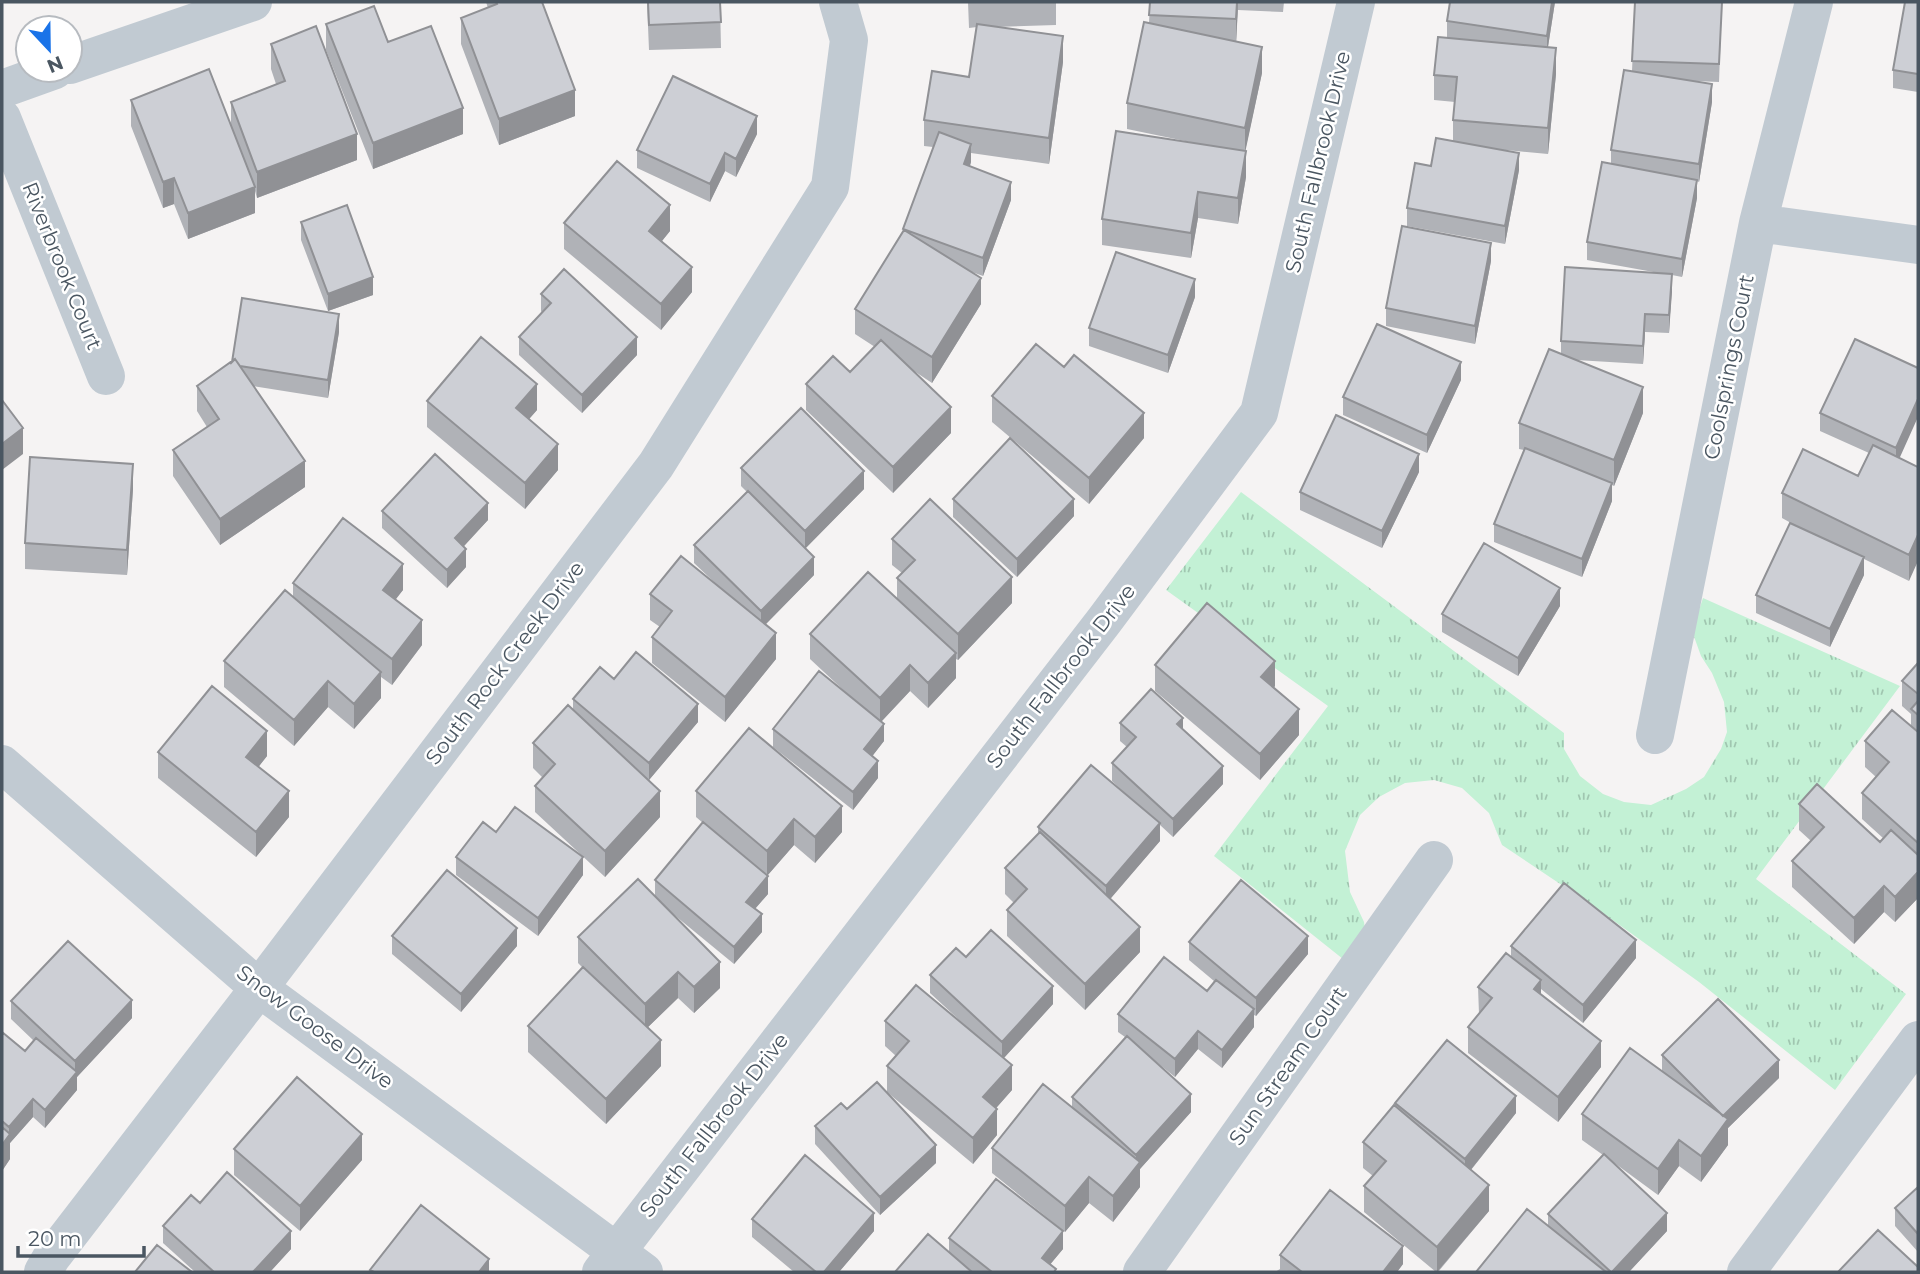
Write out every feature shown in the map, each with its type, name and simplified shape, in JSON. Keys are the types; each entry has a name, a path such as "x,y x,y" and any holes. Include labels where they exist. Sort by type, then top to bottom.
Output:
{"street":[{"path":"84,60 253,2"},
{"name":"South Rock Creek Drive","path":"43,1272 656,464 830,187 849,40 838,2"},
{"name":"South Fallbrook Drive","path":"621,1265 1259,413 1356,2"},
{"name":"Coolsprings Court","path":"1655,735 1758,223 1814,2"},
{"name":"Riverbrook Court","path":"2,117 106,376"},
{"path":"1758,223 1918,245"},
{"name":"Snow Goose Drive","path":"2,764 260,988 621,1265"},
{"name":"Sun Stream Court","path":"1142,1272 1434,860"},
{"path":"1746,1272 1918,1040"}],"green space":[{"path":"1241,492 1564,733 1564,749 1580,776 1603,794 1624,802 1651,805 1686,789 1704,777 1721,749 1727,732 1724,702 1692,631 1703,598 1900,686 1756,879 1906,994 1835,1090 1699,982 1502,845 1489,813 1462,788 1434,780 1405,783 1379,797 1360,815 1345,851 1350,892 1364,922 1366,939 1353,967 1214,856 1328,706 1166,590"}],"building":[{"path":"496,2 542,2 575,90 499,119 461,18 497,4"},
{"path":"648,2 720,2 721,22 649,25"},
{"path":"1150,2 1237,2 1236,19 1149,15"},
{"path":"1450,2 1552,2 1547,36 1447,21"},
{"path":"1635,2 1722,2 1719,64 1632,61"},
{"path":"1905,2 1918,2 1918,74 1893,70"},
{"path":"374,6 388,42 431,26 463,108 373,143 326,24"},
{"path":"1144,22 1262,47 1245,128 1127,103"},
{"path":"977,24 1063,36 1049,138 924,120 932,71 969,77"},
{"path":"316,26 357,134 257,172 231,102 285,81 271,44"},
{"path":"1438,37 1556,48 1548,128 1453,120 1457,77 1434,75"},
{"path":"209,69 255,187 188,213 174,178 163,182 131,100"},
{"path":"1624,70 1712,84 1699,164 1611,150"},
{"path":"673,76 757,116 736,159 725,153 710,184 637,150"},
{"path":"1116,131 1246,151 1238,198 1198,192 1191,233 1102,219"},
{"path":"939,132 971,144 964,164 1011,182 983,258 903,229"},
{"path":"1436,138 1519,153 1505,226 1407,208 1415,163 1431,166"},
{"path":"617,161 670,205 649,231 692,267 661,304 564,223"},
{"path":"1602,162 1697,180 1682,259 1587,242"},
{"path":"347,205 373,277 328,294 301,222"},
{"path":"1402,226 1491,243 1475,326 1386,308"},
{"path":"904,230 981,278 932,357 855,309"},
{"path":"1116,252 1195,279 1168,355 1089,328"},
{"path":"1565,267 1672,274 1669,315 1645,314 1643,346 1561,341"},
{"path":"564,269 637,337 582,395 519,337 551,303 541,294"},
{"path":"242,298 339,314 328,380 240,366 235,359 232,362"},
{"path":"1377,324 1461,362 1427,435 1343,397"},
{"path":"481,337 537,384 516,408 558,444 525,483 427,401"},
{"path":"1855,339 1918,368 1918,399 1896,448 1820,413"},
{"path":"881,340 951,407 893,467 806,384 833,356 850,372"},
{"path":"1036,344 1064,367 1074,355 1144,413 1089,478 992,396"},
{"path":"1549,349 1643,387 1614,460 1519,423"},
{"path":"235,359 305,461 220,519 173,450 219,419 197,386"},
{"path":"2,400 23,428 2,444"},
{"path":"801,408 864,471 805,531 741,468"},
{"path":"1336,415 1419,454 1382,531 1300,492"},
{"path":"1010,438 1074,499 1017,559 953,499"},
{"path":"1873,445 1918,467 1918,535 1909,555 1782,493 1803,449 1858,476"},
{"path":"1525,448 1612,483 1582,559 1494,524"},
{"path":"435,454 488,503 455,538 466,549 447,570 382,511"},
{"path":"30,457 133,464 127,550 25,543"},
{"path":"748,491 814,557 761,611 694,545"},
{"path":"930,499 1012,577 958,634 897,578 915,560 892,539"},
{"path":"343,518 403,564 383,590 422,620 392,659 293,583"},
{"path":"1790,523 1864,557 1830,629 1756,595"},
{"path":"1484,543 1560,588 1518,658 1442,614"},
{"path":"681,556 776,633 725,697 652,637 672,611 650,594"},
{"path":"868,572 956,653 928,683 910,665 880,698 810,634"},
{"path":"285,590 381,672 354,704 328,681 294,720 224,661"},
{"path":"1207,603 1275,661 1261,677 1299,709 1260,754 1155,665"},
{"path":"636,652 698,704 649,763 573,699 600,667 614,679"},
{"path":"1918,663 1918,694 1902,681"},
{"path":"819,671 884,724 864,749 878,761 853,792 773,729"},
{"path":"212,686 267,731 246,757 289,791 256,832 158,752"},
{"path":"1151,689 1183,718 1177,724 1223,766 1173,819 1112,763 1136,737 1120,723"},
{"path":"1918,701 1918,715 1911,709"},
{"path":"568,705 660,791 605,851 535,786 555,764 533,743"},
{"path":"1892,710 1918,732 1918,843 1862,793 1889,762 1865,741"},
{"path":"749,728 842,806 815,837 794,819 767,851 696,791"},
{"path":"1091,765 1160,823 1106,886 1038,827"},
{"path":"1817,784 1880,842 1891,830 1918,855 1918,872 1895,897 1884,886 1854,918 1792,861 1824,827 1799,804"},
{"path":"515,807 583,857 538,918 456,857 483,822 496,832"},
{"path":"703,822 768,876 746,902 762,914 734,947 655,880"},
{"path":"1040,832 1140,927 1085,984 1007,910 1027,889 1005,868"},
{"path":"447,870 517,928 461,994 392,936"},
{"path":"638,879 720,962 694,987 678,972 645,1004 578,937"},
{"path":"1241,880 1308,936 1256,998 1189,942"},
{"path":"1564,883 1636,940 1583,1005 1511,946"},
{"path":"991,930 1053,986 1002,1042 930,975 956,948 966,957"},
{"path":"68,941 132,1000 75,1061 11,1001"},
{"path":"1506,953 1541,980 1534,989 1601,1041 1558,1097 1468,1027 1492,998 1478,987"},
{"path":"1164,957 1207,991 1216,980 1254,1009 1222,1050 1198,1031 1175,1059 1118,1014"},
{"path":"583,967 661,1040 606,1099 528,1026"},
{"path":"916,985 1012,1065 983,1097 997,1109 973,1138 887,1066 909,1041 885,1021"},
{"path":"1718,999 1779,1060 1723,1116 1662,1055"},
{"path":"2,1032 25,1051 36,1038 77,1072 45,1110 33,1099 9,1127 2,1121"},
{"path":"1127,1036 1191,1094 1136,1155 1072,1097"},
{"path":"1447,1040 1516,1096 1465,1159 1395,1103"},
{"path":"1630,1048 1728,1119 1701,1156 1679,1140 1658,1169 1582,1114"},
{"path":"297,1077 362,1134 300,1206 234,1149"},
{"path":"877,1082 936,1145 880,1197 815,1126 841,1103 847,1109"},
{"path":"1043,1084 1140,1162 1113,1196 1089,1177 1065,1206 992,1148"},
{"path":"1394,1105 1489,1185 1437,1247 1364,1186 1386,1161 1363,1142"},
{"path":"2,1127 10,1134 2,1145"},
{"path":"1604,1154 1667,1213 1612,1272 1548,1214"},
{"path":"805,1155 874,1213 824,1272 816,1272 752,1219"},
{"path":"227,1172 291,1231 253,1272 214,1272 163,1226 191,1195 200,1203"},
{"path":"996,1179 1063,1231 1042,1258 1056,1269 1054,1272 992,1272 949,1238"},
{"path":"1918,1187 1918,1234 1895,1208"},
{"path":"1330,1190 1403,1246 1383,1272 1302,1272 1280,1255"},
{"path":"421,1205 489,1259 479,1272 370,1270"},
{"path":"1527,1209 1606,1272 1476,1272"},
{"path":"1878,1230 1918,1267 1918,1272 1838,1272"},
{"path":"928,1234 972,1272 895,1272"},
{"path":"157,1245 192,1272 135,1272"}]}
